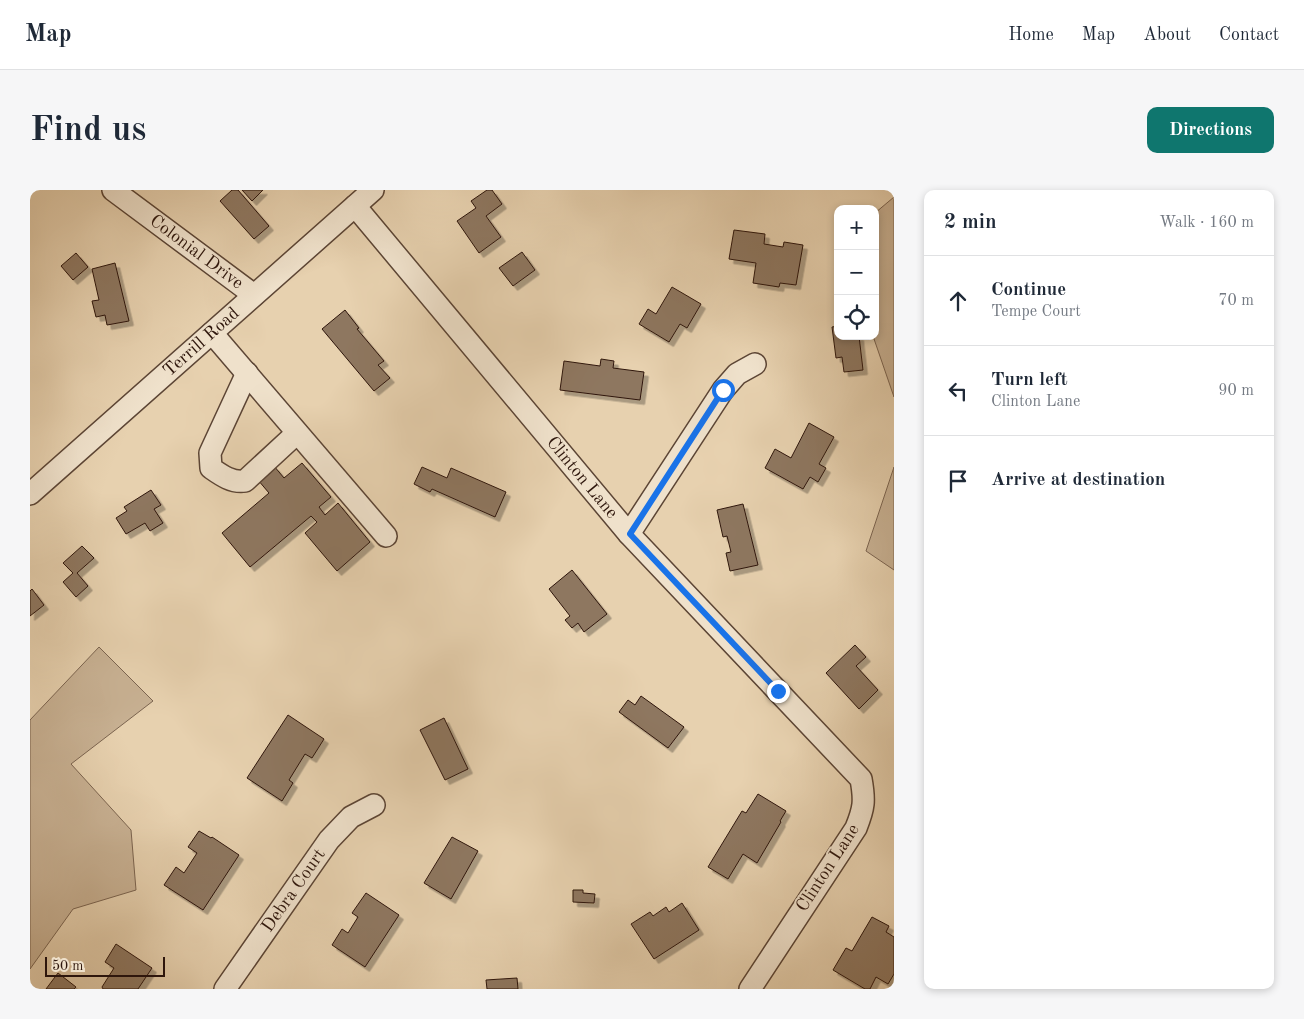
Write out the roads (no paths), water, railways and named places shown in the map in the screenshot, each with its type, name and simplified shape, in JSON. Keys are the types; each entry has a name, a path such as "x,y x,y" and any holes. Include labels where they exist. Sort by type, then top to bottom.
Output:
{"street":[{"name":"Colonial Drive","path":"113,190 254,295"},
{"name":"Terrill Road","path":"30,494 373,190"},
{"name":"Clinton Lane","path":"355,206 630,534 861,779 864,804 863,812 856,828 750,989"},
{"path":"212,333 386,536"},
{"path":"630,534 723,390 737,374 755,364"},
{"path":"247,373 210,453 211,468 227,478 239,482 245,480 297,433"},
{"name":"Debra Court","path":"224,989 329,840 351,817 374,805"}]}
